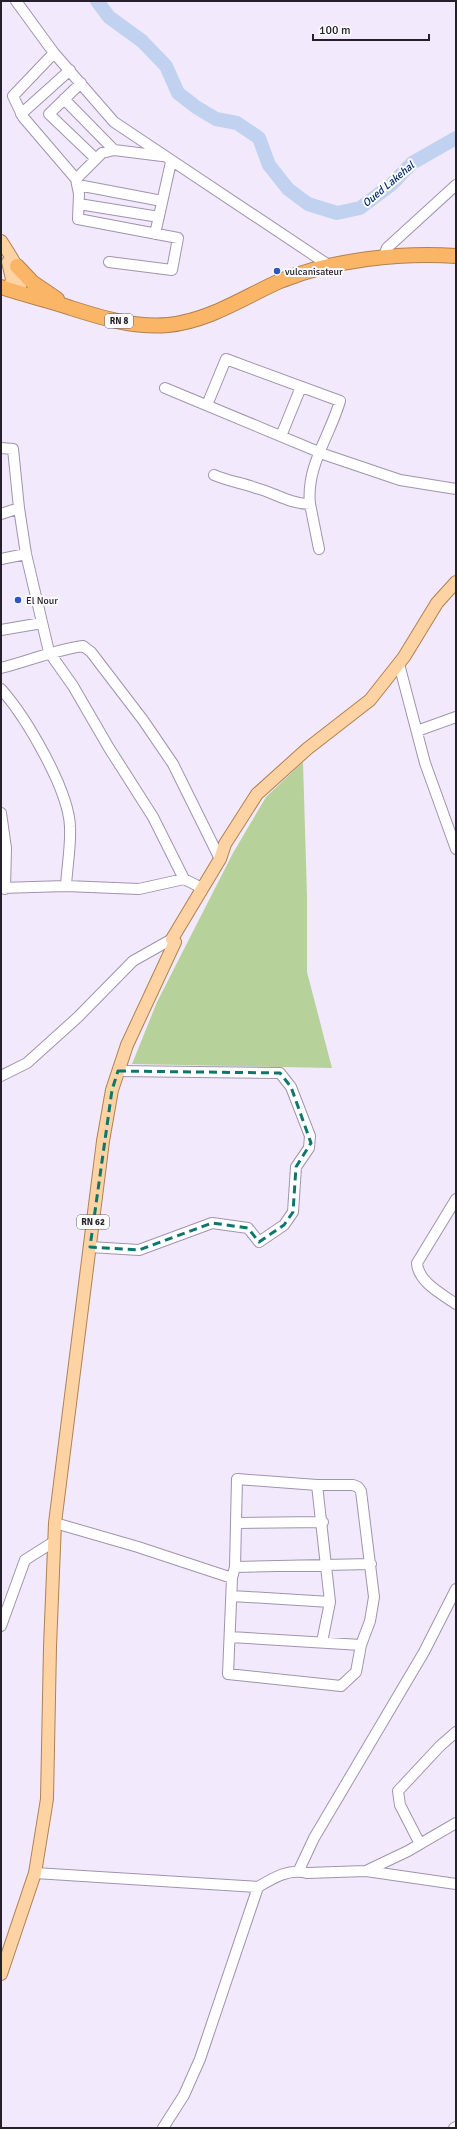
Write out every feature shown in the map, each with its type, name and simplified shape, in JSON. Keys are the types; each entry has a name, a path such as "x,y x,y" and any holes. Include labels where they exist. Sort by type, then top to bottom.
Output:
{"highway":[{"name":"RN 8","path":"10,290 132,324 168,325 202,318 262,290 304,273 330,266 383,258 436,255 456,256"},
{"path":"17,266 41,289 71,308"}],"main road":[{"path":"1,242 17,266 21,283 10,290"},
{"path":"1,242 12,279 10,290"},
{"name":"RN 62","path":"1,1974 35,1873 47,1799 51,1625 56,1523 103,1141 112,1090 126,1045 174,942 172,940 220,859 225,844 257,794 307,748 370,700 399,664 437,603 456,582"}],"street":[{"path":"16,1 54,53 114,122 330,266"},
{"path":"54,53 13,96 21,114 77,182 79,204 78,219 81,221 178,238 172,270 109,262"},
{"path":"21,114 70,70"},
{"path":"81,83 49,114 96,159"},
{"path":"64,99 114,150"},
{"path":"77,182 96,159 107,151 114,150 168,159"},
{"path":"155,234 168,159"},
{"path":"77,182 162,200"},
{"path":"383,258 387,248 456,185"},
{"path":"79,204 159,217"},
{"path":"207,405 226,359 340,401 319,452 309,490 310,504 319,549"},
{"path":"281,436 301,387"},
{"path":"165,388 319,452 400,480 456,489"},
{"path":"1,448 13,449 19,508 26,554 49,652 57,660 116,760 153,817 184,879 202,888"},
{"path":"214,475 229,482 262,490 298,504 310,504"},
{"path":"1,514 19,508"},
{"path":"1,559 26,554"},
{"path":"1,630 42,622"},
{"path":"1,668 49,652 82,646 91,652 143,720 173,764 220,859"},
{"path":"399,664 425,763 456,849"},
{"path":"1,689 39,747 67,805 70,828 66,886"},
{"path":"417,731 456,717"},
{"path":"1,813 6,848 3,888 66,886 139,889 184,879"},
{"path":"1,1076 27,1063 78,1017 133,961 172,940"},
{"path":"90,1247 139,1250 212,1224 248,1228 259,1242 284,1225 293,1212 296,1167 311,1143 310,1136 291,1087 280,1073 118,1071"},
{"path":"456,1199 417,1262 420,1273 424,1279 456,1304"},
{"path":"237,1479 358,1487 360,1491 371,1564 374,1597 370,1621 361,1644 356,1672 341,1686 228,1674 232,1578 235,1567 236,1523 237,1479"},
{"path":"317,1485 323,1522 330,1602 322,1642"},
{"path":"236,1523 323,1522"},
{"path":"56,1523 138,1547 232,1578"},
{"path":"1,1626 26,1560 55,1541"},
{"path":"235,1567 371,1564"},
{"path":"299,1870 314,1838 424,1652 456,1590"},
{"path":"232,1596 330,1602"},
{"path":"230,1637 361,1644"},
{"path":"420,1844 400,1805 398,1791 440,1746 456,1732"},
{"path":"366,1871 420,1844 456,1823"},
{"path":"35,1873 258,1887 280,1875 299,1870 307,1873 366,1871 456,1884"},
{"path":"163,2128 184,2095 200,2059 258,1887"}],"highlighted area":[{"path":"118,1071 280,1073 291,1087 311,1143 296,1167 293,1212 284,1225 259,1242 248,1228 212,1223 139,1250 90,1247 112,1090"}],"green space":[{"path":"303,762 307,896 307,972 332,1068 132,1064 157,1002 233,853 266,797"}],"waterway":[{"name":"Oued Lakehal","path":"97,1 109,17 142,41 166,66 178,93 196,107 216,119 237,123 259,138 269,165 288,189 308,204 337,213 360,208 392,184 412,163 456,138"}],"place":[{"name":"vulcanisateur","path":"277,271"},
{"name":"El Nour","path":"18,600"}]}
